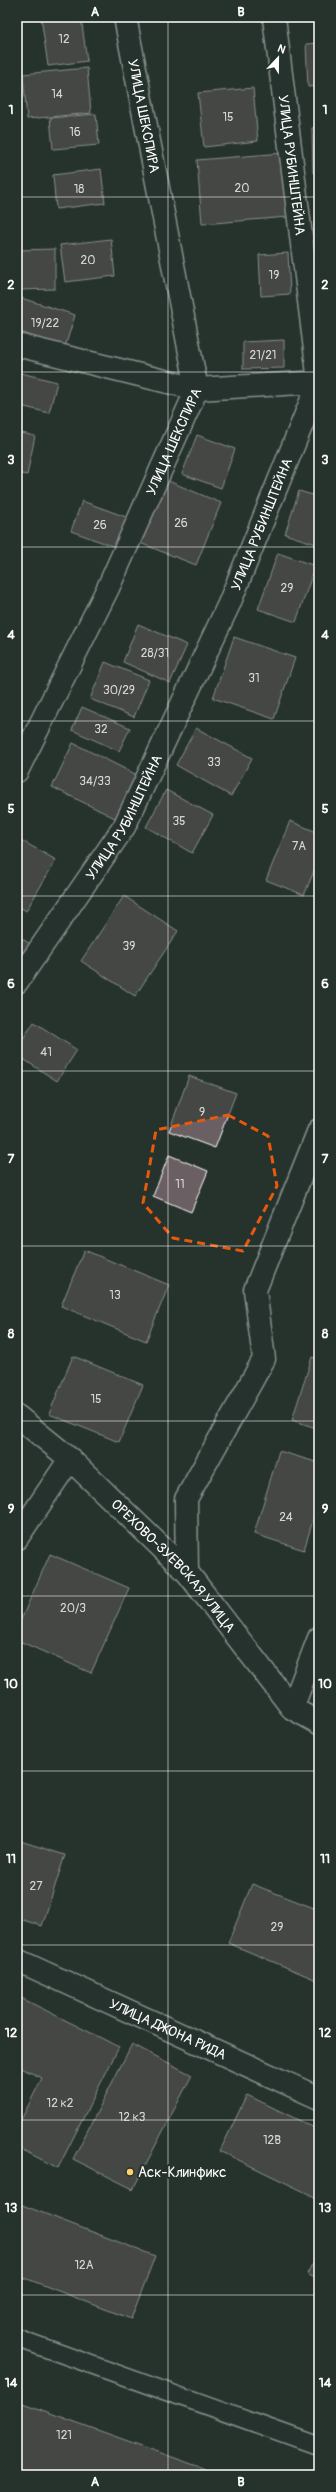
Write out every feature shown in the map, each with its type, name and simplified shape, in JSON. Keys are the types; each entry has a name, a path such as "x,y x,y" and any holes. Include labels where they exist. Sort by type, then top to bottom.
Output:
{"street":[{"name":"УЛИЦА ШЕКСПИРА","path":"17,771 108,588 197,389 125,17"},
{"name":"УЛИЦА РУБИНШТЕЙНА","path":"17,982 124,827 229,604 319,382 274,17"},
{"path":"17,345 197,389 319,382"},
{"path":"187,1572 186,1500 264,1359 255,1290 319,1130"},
{"name":"ОРЕХОВО-ЗУЕВСКАЯ УЛИЦА","path":"17,1416 70,1459 187,1572 292,1708 319,1723"},
{"path":"17,1538 70,1459"},
{"path":"292,1708 319,1638"},
{"name":"УЛИЦА ДЖОНА РИДА","path":"17,1960 319,2098"}],"lane":[{"path":"17,2338 319,2446"}],"highlighted area":[{"path":"228,1115 268,1136 277,1186 243,1251 173,1238 143,1203 156,1130"}],"building":[{"path":"41,17 81,17 87,61 48,66"},
{"path":"319,43 319,86 308,87 306,44"},
{"path":"87,68 91,113 27,119 23,74"},
{"path":"253,88 258,141 204,147 198,93"},
{"path":"96,114 99,145 53,149 50,118"},
{"path":"319,127 319,173 313,173 312,128"},
{"path":"283,153 288,217 202,224 197,160"},
{"path":"101,169 105,203 56,209 53,175"},
{"path":"111,239 115,276 65,282 60,245"},
{"path":"55,249 55,289 17,290 17,250"},
{"path":"288,253 290,294 261,296 259,255"},
{"path":"21,298 75,315 65,347 17,331 17,311"},
{"path":"284,340 284,368 243,369 243,342"},
{"path":"17,372 57,382 49,413 17,405"},
{"path":"17,432 35,436 27,475 17,473"},
{"path":"197,435 235,449 221,488 182,474"},
{"path":"166,480 221,503 196,565 140,543"},
{"path":"299,491 319,497 319,545 285,534"},
{"path":"82,501 129,518 118,548 71,531"},
{"path":"278,553 315,566 296,622 258,609"},
{"path":"138,624 187,645 170,683 123,662"},
{"path":"234,637 295,658 274,719 213,698"},
{"path":"105,662 149,680 134,717 90,699"},
{"path":"82,707 130,728 119,751 72,730"},
{"path":"196,728 252,758 231,796 176,765"},
{"path":"73,743 139,776 117,819 52,787"},
{"path":"166,790 213,815 192,853 146,827"},
{"path":"290,821 319,833 319,859 304,895 266,880"},
{"path":"17,838 56,860 26,911 17,905"},
{"path":"124,896 178,931 135,996 81,961"},
{"path":"17,935 33,946 17,971"},
{"path":"34,1022 77,1050 57,1081 17,1055 17,1048"},
{"path":"189,1076 236,1093 215,1148 169,1131"},
{"path":"169,1155 208,1171 191,1212 153,1196"},
{"path":"84,1250 169,1285 146,1341 61,1306"},
{"path":"73,1356 143,1385 119,1442 49,1414"},
{"path":"312,1357 319,1359 319,1429 292,1420"},
{"path":"279,1451 319,1463 319,1500 304,1550 254,1534"},
{"path":"50,1554 129,1588 91,1673 17,1640 17,1629"},
{"path":"17,1840 65,1855 42,1926 17,1918"},
{"path":"252,1884 319,1910 319,1981 228,1943"},
{"path":"17,1996 119,2047 58,2168 17,2147 17,2128 42,2078 17,2066"},
{"path":"132,2044 192,2075 133,2189 73,2159"},
{"path":"247,2095 319,2130 319,2199 220,2151"},
{"path":"17,2203 155,2256 131,2319 17,2275"},
{"path":"319,2250 319,2280 307,2274"},
{"path":"17,2401 222,2475 34,2475 17,2469"}],"place":[{"name":"Аск-Клинфикс","path":"130,2172"}]}
